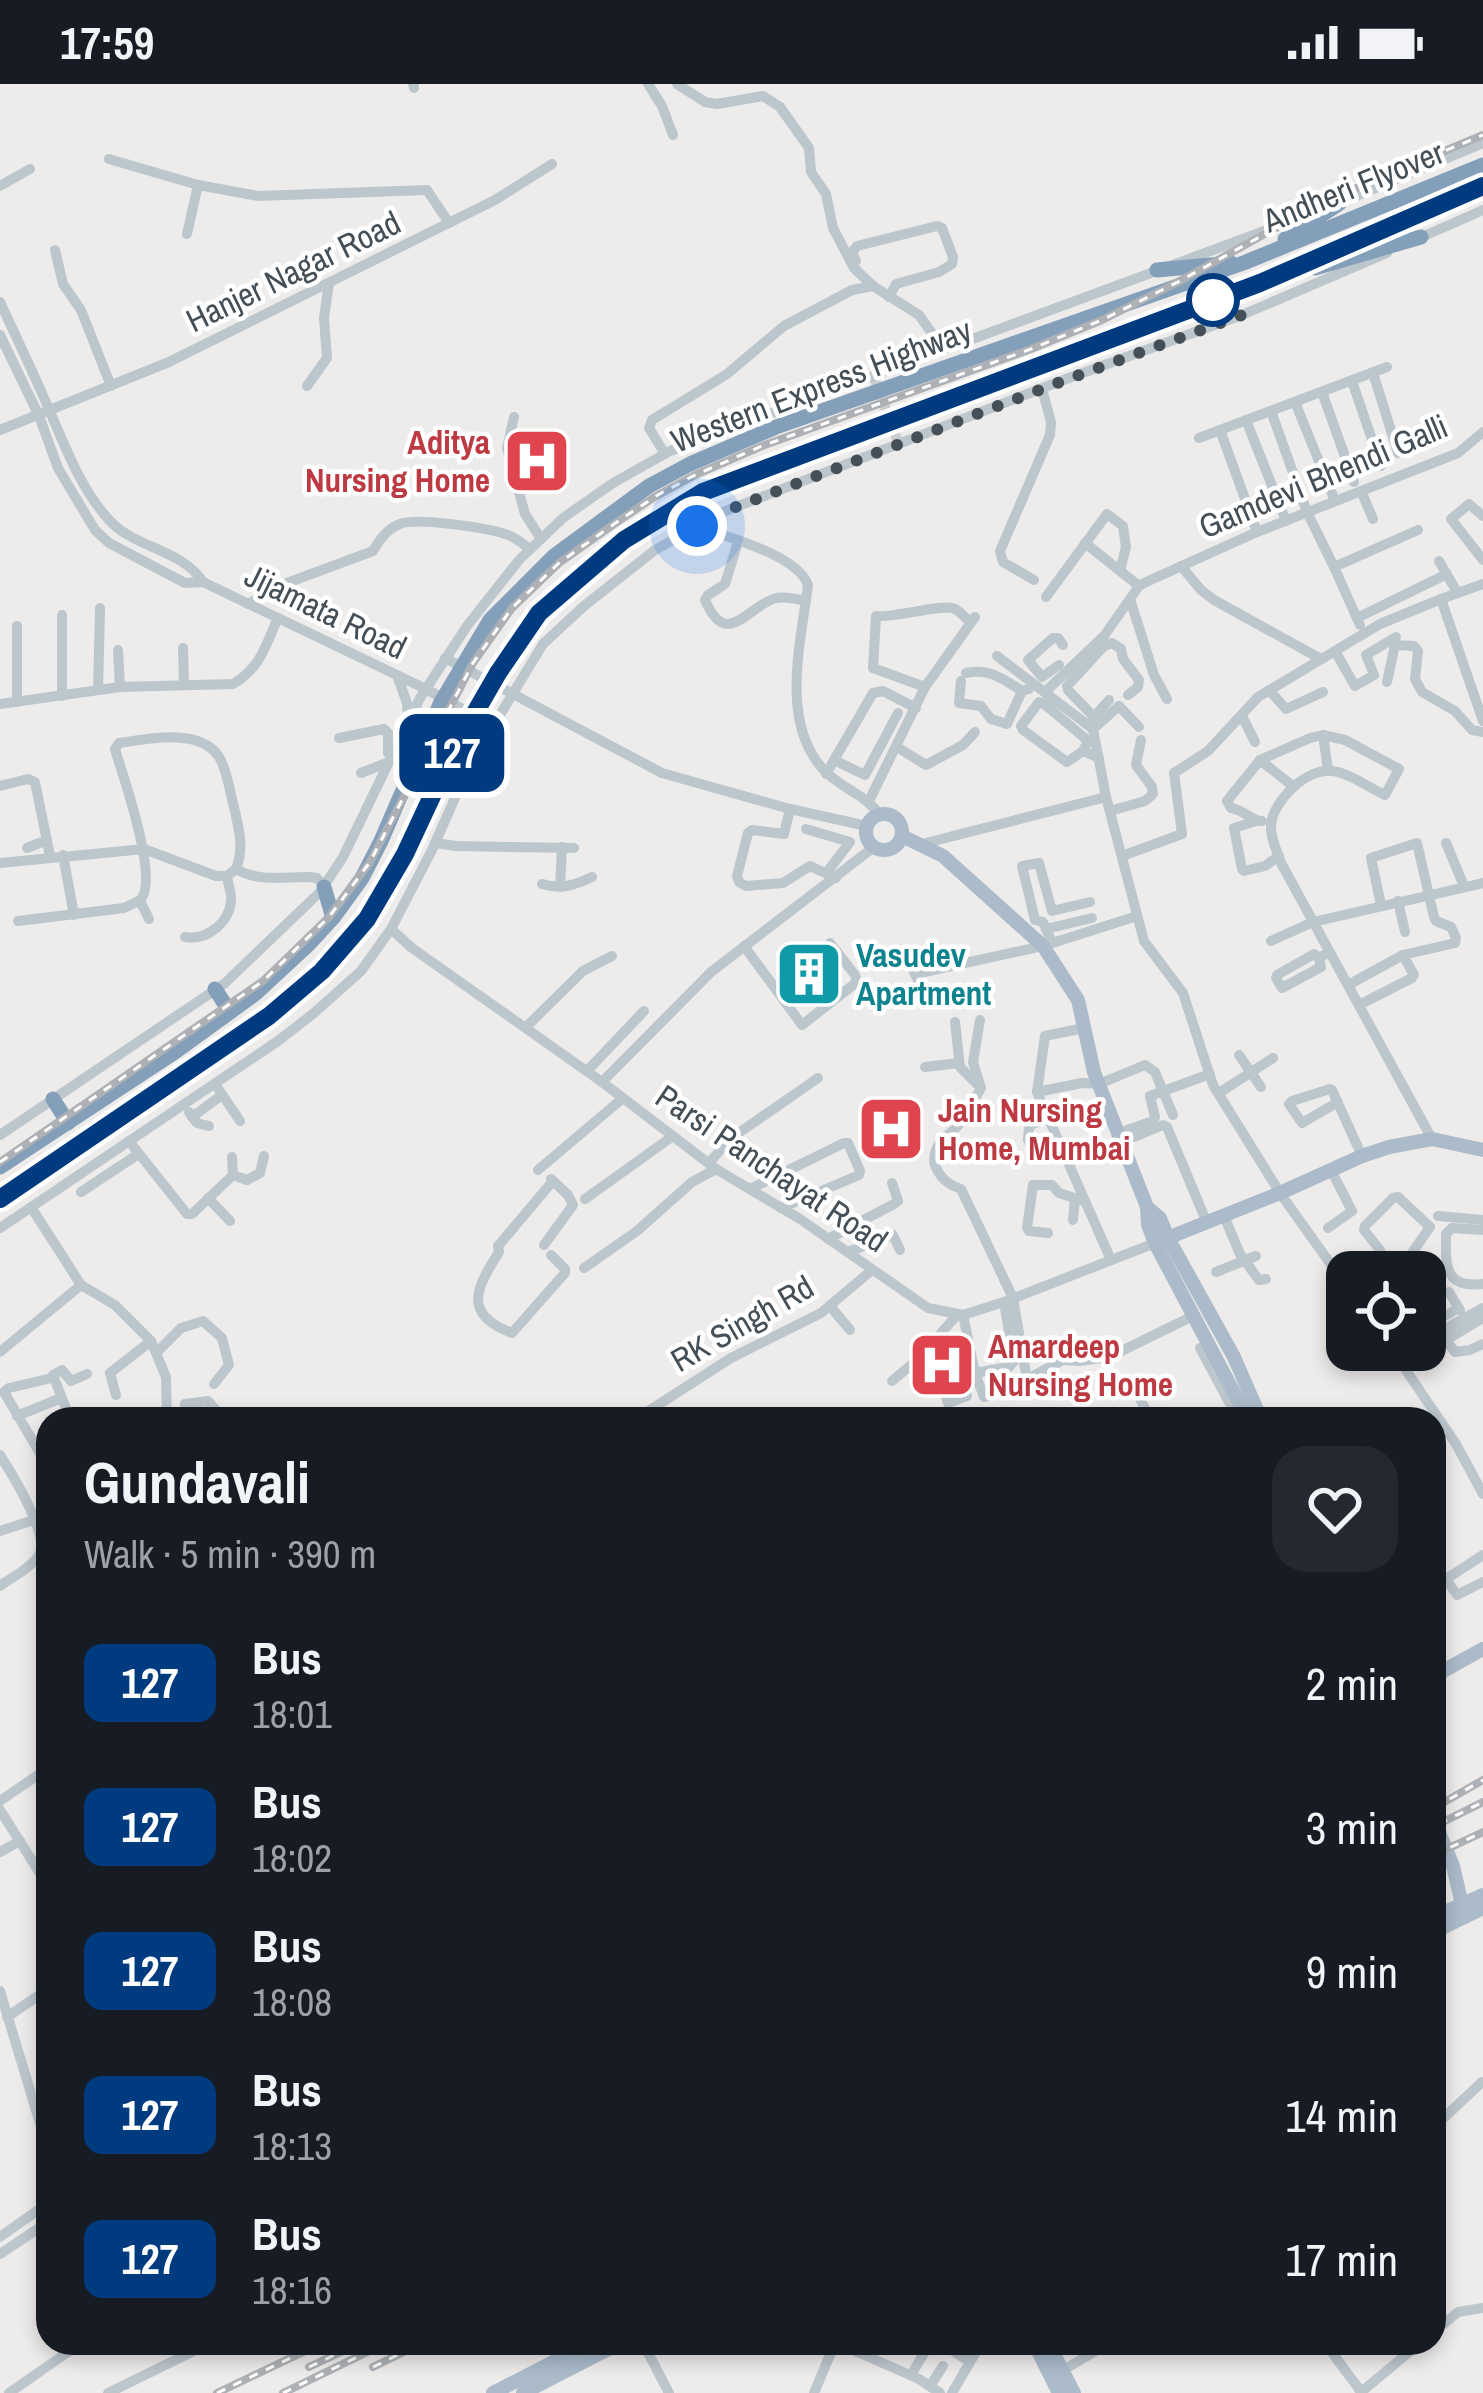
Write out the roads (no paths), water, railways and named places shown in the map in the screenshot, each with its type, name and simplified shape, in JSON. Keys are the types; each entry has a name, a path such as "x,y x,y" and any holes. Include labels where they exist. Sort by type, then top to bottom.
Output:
{"highway":[{"name":"Andheri Flyover","path":"1246,262 1483,165"},
{"name":"Andheri Flyover","path":"1260,283 1483,186"},
{"path":"1157,270 1246,262 1340,203"},
{"path":"1260,283 1421,237"},
{"name":"Western Express Highway","path":"0,1167 230,1012 333,918 381,842 441,702 490,620 554,556 649,486 776,427 1246,262"},
{"name":"Western Express Highway","path":"0,1199 269,1016 322,971 367,919 405,854 453,751 539,613 624,540 703,492 1260,283"},
{"path":"324,887 333,918"},
{"path":"215,989 230,1012"},
{"path":"52,1099 68,1123"}],"main road":[{"path":"880,815 897,819 902,836 891,849 874,847 867,838 867,826 880,815"},
{"path":"902,836 943,856 1047,945 1078,1000 1100,1084 1147,1207 1160,1218 1161,1241 1239,1407"},
{"path":"1161,1241 1362,1156 1432,1139 1483,1150"},
{"path":"1161,1241 1234,1357 1256,1407"},
{"path":"1446,1669 1483,1649"},
{"path":"1446,1849 1463,1910"},
{"path":"1446,1923 1483,1895"},
{"path":"1446,1914 1483,1908"},
{"path":"493,2393 567,2355"},
{"path":"523,2393 597,2355"},
{"path":"1043,2355 1074,2393"},
{"path":"1051,2355 1059,2393"}],"street":[{"path":"648,84 674,134"},
{"path":"677,84 705,102 763,96 780,106 809,148 811,172 826,194 833,228 848,258 862,278 873,286 891,291 952,265 942,228 854,248 852,254 863,275 891,291 919,315 943,349"},
{"path":"0,1135 215,989 324,887 343,857 404,725 445,658 530,549 563,518 614,483 665,454 1340,203 1483,143"},
{"path":"109,159 198,185 259,196 427,190 448,223"},
{"name":"Hanjer Nagar Road","path":"0,430 169,362 495,200 552,164"},
{"path":"0,186 29,169"},
{"path":"187,234 198,185"},
{"path":"0,1228 314,1013 361,971 391,929 469,766 542,644 655,550 723,512 1242,315 1483,210"},
{"path":"1233,223 1239,239"},
{"path":"55,250 63,284 81,310 111,386"},
{"path":"307,386 327,358 328,283"},
{"path":"665,454 649,428 652,420 728,374 784,326 852,290 873,286"},
{"name":"Jijamata Road","path":"0,302 44,414"},
{"name":"Jijamata Road","path":"0,335 98,507 114,526 194,568 203,582 493,726"},
{"path":"1199,438 1387,368"},
{"path":"1373,373 1398,453"},
{"path":"1352,381 1381,466"},
{"path":"1034,580 1003,562 1000,551 1049,440 1051,422 1042,389"},
{"path":"1322,392 1372,520"},
{"path":"1295,402 1334,501"},
{"path":"1271,411 1307,512 1363,634"},
{"path":"514,417 507,448 525,514 541,539"},
{"path":"1246,420 1286,521"},
{"path":"1220,430 1257,532"},
{"name":"Gamdevi Bhendi Galli","path":"1139,586 1358,487 1459,453 1483,432"},
{"path":"1483,516 1469,504 1451,519 1483,560"},
{"path":"1046,598 1106,514 1123,526 1126,547 1120,571"},
{"path":"248,604 373,551 381,536 396,525 416,520 494,531 530,549"},
{"path":"697,526 792,563 805,576 799,719 813,758 826,774 869,801 880,815"},
{"path":"1334,567 1418,530"},
{"path":"738,542 725,584 705,600 715,618 736,623 775,598 806,601"},
{"path":"1022,692 1007,724 991,719 981,706 959,703 964,677 983,670 1022,692 1042,689 1104,636 1139,586 1085,543"},
{"path":"1439,561 1457,592"},
{"path":"1181,566 1214,600 1321,659"},
{"path":"1357,619 1447,574"},
{"path":"1122,856 1182,834 1174,772 1208,751 1241,715 1381,624 1483,584"},
{"path":"1399,597 1408,613"},
{"path":"1130,598 1154,675 1167,699"},
{"path":"1441,599 1483,721"},
{"path":"869,801 925,687 973,620 950,607 876,616 873,668 925,687"},
{"path":"98,690 100,608"},
{"path":"1372,609 1381,624"},
{"path":"62,615 62,695"},
{"path":"0,704 120,687 233,684 258,664 278,618"},
{"path":"17,626 17,702"},
{"path":"1335,651 1355,686 1374,674 1366,655 1396,637"},
{"path":"1063,645 1058,638 1049,640 1028,660 1027,671 1042,689 1091,724"},
{"path":"1128,695 1139,680 1121,649 1112,643 1067,686 1091,724 1144,941 1183,993 1210,1074 1280,1193 1326,1258"},
{"path":"1387,682 1395,645 1414,646 1418,651 1415,679 1422,692 1454,711 1475,732 1483,733"},
{"path":"183,648 184,685"},
{"path":"118,650 120,687"},
{"path":"445,658 662,773 867,826"},
{"path":"991,673 999,658 1042,677 1061,669"},
{"path":"397,675 407,703 404,725"},
{"path":"826,774 873,693 883,691 916,708"},
{"path":"1271,693 1286,709 1323,692"},
{"path":"1091,724 1109,700"},
{"path":"1043,703 1086,739 1083,751 1067,762 1021,726 1043,703"},
{"path":"1091,724 1117,706 1140,734 1136,765 1152,787 1153,794 1145,802 1110,811"},
{"path":"834,760 866,775 898,713"},
{"path":"1241,715 1255,742"},
{"path":"339,738 386,729 391,755"},
{"path":"897,748 926,765 963,745 975,732"},
{"path":"1323,735 1328,770"},
{"path":"1256,821 1227,801 1260,760 1310,738 1323,735 1345,740 1399,769 1385,795 1328,770 1311,775 1280,802 1271,822 1279,856 1324,955 1348,986 1432,1139"},
{"path":"18,921 124,908 140,901 146,887 143,849 115,746 164,737 200,742 214,750 222,763 241,844 224,920 201,937 185,937"},
{"path":"1100,743 1100,761"},
{"path":"1083,751 1100,761"},
{"path":"372,760 391,755"},
{"path":"361,772 391,755"},
{"path":"1260,760 1294,787"},
{"path":"0,786 34,781 47,840 57,855 74,915"},
{"path":"922,844 1105,785"},
{"path":"790,809 784,834 748,832 737,880 746,886 784,883 808,866 831,875"},
{"path":"602,1082 711,971 814,895 831,875 850,842 807,829 811,814"},
{"path":"1271,822 1234,828 1242,869 1265,866 1279,856"},
{"path":"26,848 47,840"},
{"path":"1446,842 1463,886"},
{"path":"435,843 568,848 560,887"},
{"path":"1348,986 1403,955 1455,943 1455,931 1436,921 1419,845 1371,858 1381,905"},
{"path":"831,875 874,847"},
{"path":"0,863 143,849 216,876 309,877 317,878 324,887"},
{"path":"1047,945 1043,922 1035,920 1022,866 1039,863 1052,911 1090,902"},
{"path":"542,884 574,886 592,877"},
{"path":"791,880 804,883 814,895"},
{"path":"1271,941 1312,922 1381,905 1430,900 1483,883"},
{"path":"140,901 149,919"},
{"path":"1400,906 1405,932"},
{"path":"915,974 1047,945 1137,916"},
{"path":"1046,929 1092,918"},
{"name":"Parsi Panchayat Road","path":"391,929 713,1166 928,1308 960,1315"},
{"path":"745,946 802,1025 857,982 830,943"},
{"path":"901,998 918,985 903,950"},
{"path":"1359,1005 1412,978 1403,955"},
{"path":"526,1027 583,970 612,956"},
{"path":"587,1071 644,1011"},
{"path":"980,1020 973,1062 981,1088 956,1130 935,1150 934,1166 947,1185 961,1190 1008,1300 1027,1379"},
{"path":"955,1022 962,1071 981,1088"},
{"path":"1084,1028 1045,1036 1037,1092 1080,1200 1111,1260"},
{"path":"1239,1055 1261,1087"},
{"path":"1222,1093 1273,1058"},
{"path":"925,1067 959,1063"},
{"path":"1037,1092 1100,1084 1145,1065 1155,1072 1173,1115"},
{"path":"1120,1138 1153,1120 1149,1099 1210,1074"},
{"path":"584,1268 637,1231 713,1166 730,1139 818,1078"},
{"path":"214,1084 240,1121"},
{"path":"192,1117 222,1095"},
{"path":"554,1181 498,1246 499,1252 478,1285 476,1296 484,1315 506,1333 512,1334 565,1273 547,1250 572,1200 554,1181 539,1169 623,1098"},
{"path":"1338,1102 1362,1156"},
{"path":"184,1104 197,1123 209,1126"},
{"path":"1046,1118 1029,1126 1034,1154 1058,1142"},
{"path":"1120,1138 1167,1127 1207,1222"},
{"path":"585,1199 673,1136"},
{"path":"129,1142 187,1214 233,1175"},
{"path":"750,1189 848,1143 859,1175 781,1208"},
{"path":"81,1192 137,1155"},
{"path":"232,1156 233,1175"},
{"path":"233,1175 248,1180 260,1173 264,1156"},
{"path":"1328,1228 1352,1210 1331,1170"},
{"path":"828,1239 898,1201 892,1183"},
{"path":"1048,1234 1027,1228 1033,1185 1052,1185 1059,1193 1080,1200"},
{"path":"1380,1251 1365,1226 1398,1197 1430,1227 1413,1251"},
{"path":"208,1198 230,1221"},
{"path":"1073,1220 1080,1200"},
{"path":"31,1207 81,1285 115,1305 154,1347 166,1377 167,1407"},
{"path":"1224,1216 1259,1280 1266,1280"},
{"path":"1438,1216 1483,1220"},
{"path":"1483,1231 1452,1228 1446,1234 1450,1275 1465,1284 1483,1284"},
{"path":"848,1252 893,1235 900,1250"},
{"path":"892,1381 960,1315 1161,1241"},
{"path":"1216,1272 1250,1258"},
{"name":"RK Singh Rd","path":"656,1406 731,1358 821,1313 872,1270"},
{"path":"0,1352 81,1285"},
{"path":"1449,1292 1469,1317"},
{"path":"975,1373 1013,1363 1008,1300"},
{"path":"830,1306 850,1330"},
{"path":"1483,1308 1446,1342 1455,1352 1483,1344"},
{"path":"960,1315 984,1397 1063,1360 1109,1357 1193,1316"},
{"path":"116,1395 110,1373 181,1328 203,1321 222,1337 230,1365 214,1384"},
{"path":"928,1348 948,1403 967,1396 953,1349"},
{"path":"1200,1348 1215,1363"},
{"path":"52,1378 62,1370 71,1381 86,1374"},
{"path":"1411,1371 1433,1407"},
{"path":"52,1378 65,1407"},
{"path":"36,1447 5,1389 52,1378"},
{"path":"1134,1386 1144,1407"},
{"path":"39,1407 61,1398"},
{"path":"1233,1400 1235,1407"},
{"path":"184,1407 208,1401 213,1407"},
{"path":"17,1416 36,1408"},
{"path":"1446,1428 1479,1476 1483,1494"},
{"path":"0,1455 36,1526"},
{"path":"0,1531 34,1520"},
{"path":"1483,1556 1446,1579 1457,1595 1483,1582"},
{"path":"0,1586 36,1558"},
{"path":"36,1777 0,1805 5,1826 36,1866"},
{"path":"0,1852 16,1843"},
{"path":"0,1991 36,2110"},
{"path":"8,2017 36,1997"},
{"path":"1446,2116 1482,2082"},
{"path":"0,2237 36,2212"},
{"path":"0,2254 36,2230"},
{"path":"1446,2322 1458,2312 1483,2308"},
{"path":"9,2393 64,2355"},
{"path":"108,2393 186,2355"},
{"path":"649,2355 669,2393"},
{"path":"814,2393 831,2355"},
{"path":"869,2355 914,2371 935,2386 945,2366 956,2371 962,2355"},
{"path":"914,2371 923,2355"},
{"path":"952,2393 963,2355"},
{"path":"1056,2373 1088,2355"},
{"path":"1334,2355 1361,2393 1406,2355"}],"tunnel":[{"path":"873,375 899,444"}],"railway":[{"path":"0,1162 263,981 329,917 370,862 473,663 512,608 559,563 617,522 695,475 762,446 1102,320 1292,219 1483,135"},
{"path":"1446,1801 1483,1780"},
{"path":"1446,1820 1483,1802"},
{"path":"1446,1849 1483,1832"},
{"path":"217,2393 297,2355"},
{"path":"309,2367 334,2355"},
{"path":"283,2393 361,2355"},
{"path":"373,2367 398,2355"}],"place":[{"name":"Aditya Nursing Home","path":"537,461"},
{"name":"Vasudev Apartment","path":"809,974"},
{"name":"Jain Nursing Home, Mumbai","path":"891,1129"},
{"name":"Amardeep Nursing Home","path":"942,1365"}]}
